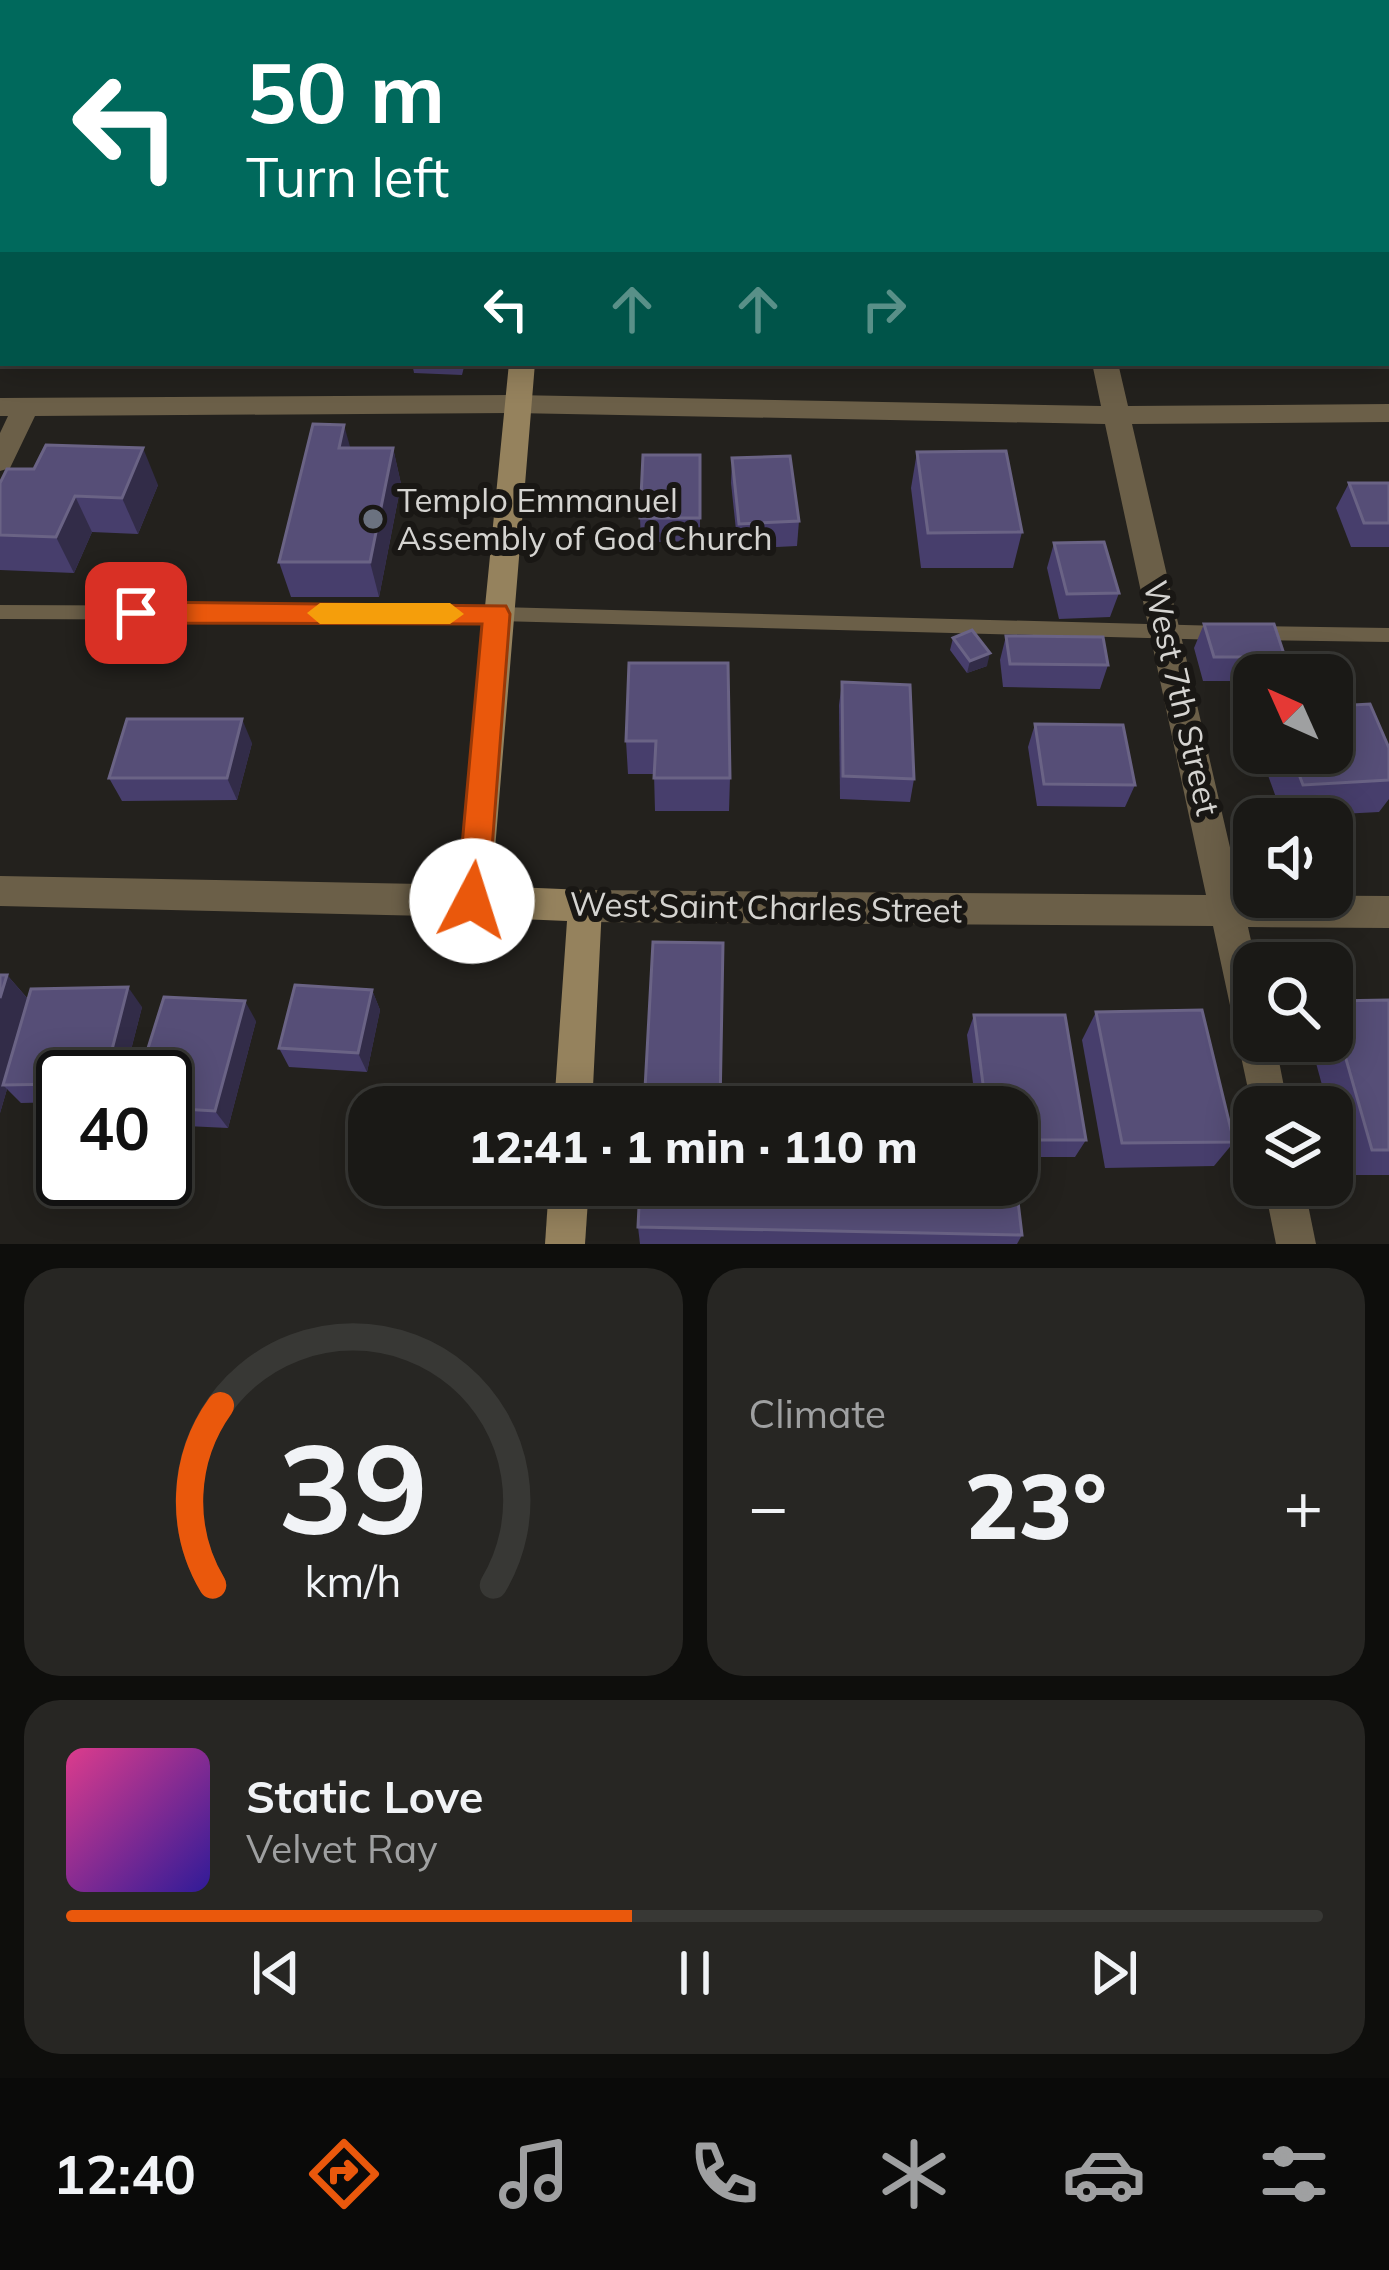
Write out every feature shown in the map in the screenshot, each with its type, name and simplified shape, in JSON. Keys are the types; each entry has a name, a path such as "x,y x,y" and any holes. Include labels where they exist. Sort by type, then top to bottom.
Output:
{"street":[{"path":"472,901 514,404 521,366"},
{"name":"West 7th Street","path":"1106,366 1236,942"},
{"path":"0,461 12,407 514,404 1118,415 1389,413"},
{"name":"West Saint Charles Street","path":"0,891 585,906 1389,912"},
{"path":"574,1086 585,906"},
{"path":"566,1244 568,1206"},
{"path":"1288,1206 1295,1244"}],"lane":[{"path":"0,612 497,614 1389,635"}],"building":[{"path":"313,424 344,425 339,448 393,448 370,562 279,562"},
{"path":"46,445 143,448 122,498 75,496 56,537 0,535 0,483 7,469 34,469"},
{"path":"1006,451 1022,532 928,533 917,452"},
{"path":"643,455 700,455 700,518 640,518"},
{"path":"790,456 799,521 739,524 732,458"},
{"path":"1349,483 1389,483 1389,523 1364,523"},
{"path":"1104,542 1119,593 1067,594 1054,543"},
{"path":"1204,624 1274,624 1284,654 1233,654 1214,657"},
{"path":"972,630 990,653 970,661 953,638"},
{"path":"1006,636 1103,637 1108,665 1010,664"},
{"path":"629,663 728,663 730,778 654,778 656,741 626,741"},
{"path":"842,682 910,685 914,779 843,776"},
{"path":"1370,704 1389,748 1389,780 1303,785 1299,774 1353,774 1353,705"},
{"path":"127,719 242,719 227,778 109,778"},
{"path":"1035,724 1123,725 1135,785 1044,784"},
{"path":"653,942 723,943 720,1086 645,1086"},
{"path":"295,985 372,990 358,1053 279,1048"},
{"path":"128,987 112,1050 36,1050 36,1084 3,1085 31,989"},
{"path":"164,997 245,1001 215,1111 192,1110 192,1050 147,1050"},
{"path":"1389,1000 1389,1150 1372,1150 1347,1062 1353,1062 1353,1001"},
{"path":"1202,1010 1233,1142 1122,1143 1096,1012"},
{"path":"974,1015 1065,1015 1086,1140 1038,1140 1038,1086 983,1086"},
{"path":"639,1206 1019,1206 1022,1235 638,1227"}],"slow traffic":[{"path":"320,613 450,614"}],"place":[{"name":"Templo Emmanuel Assembly of God Church","path":"373,519"}],"route":[{"path":"136,613 497,614 472,901"}]}
